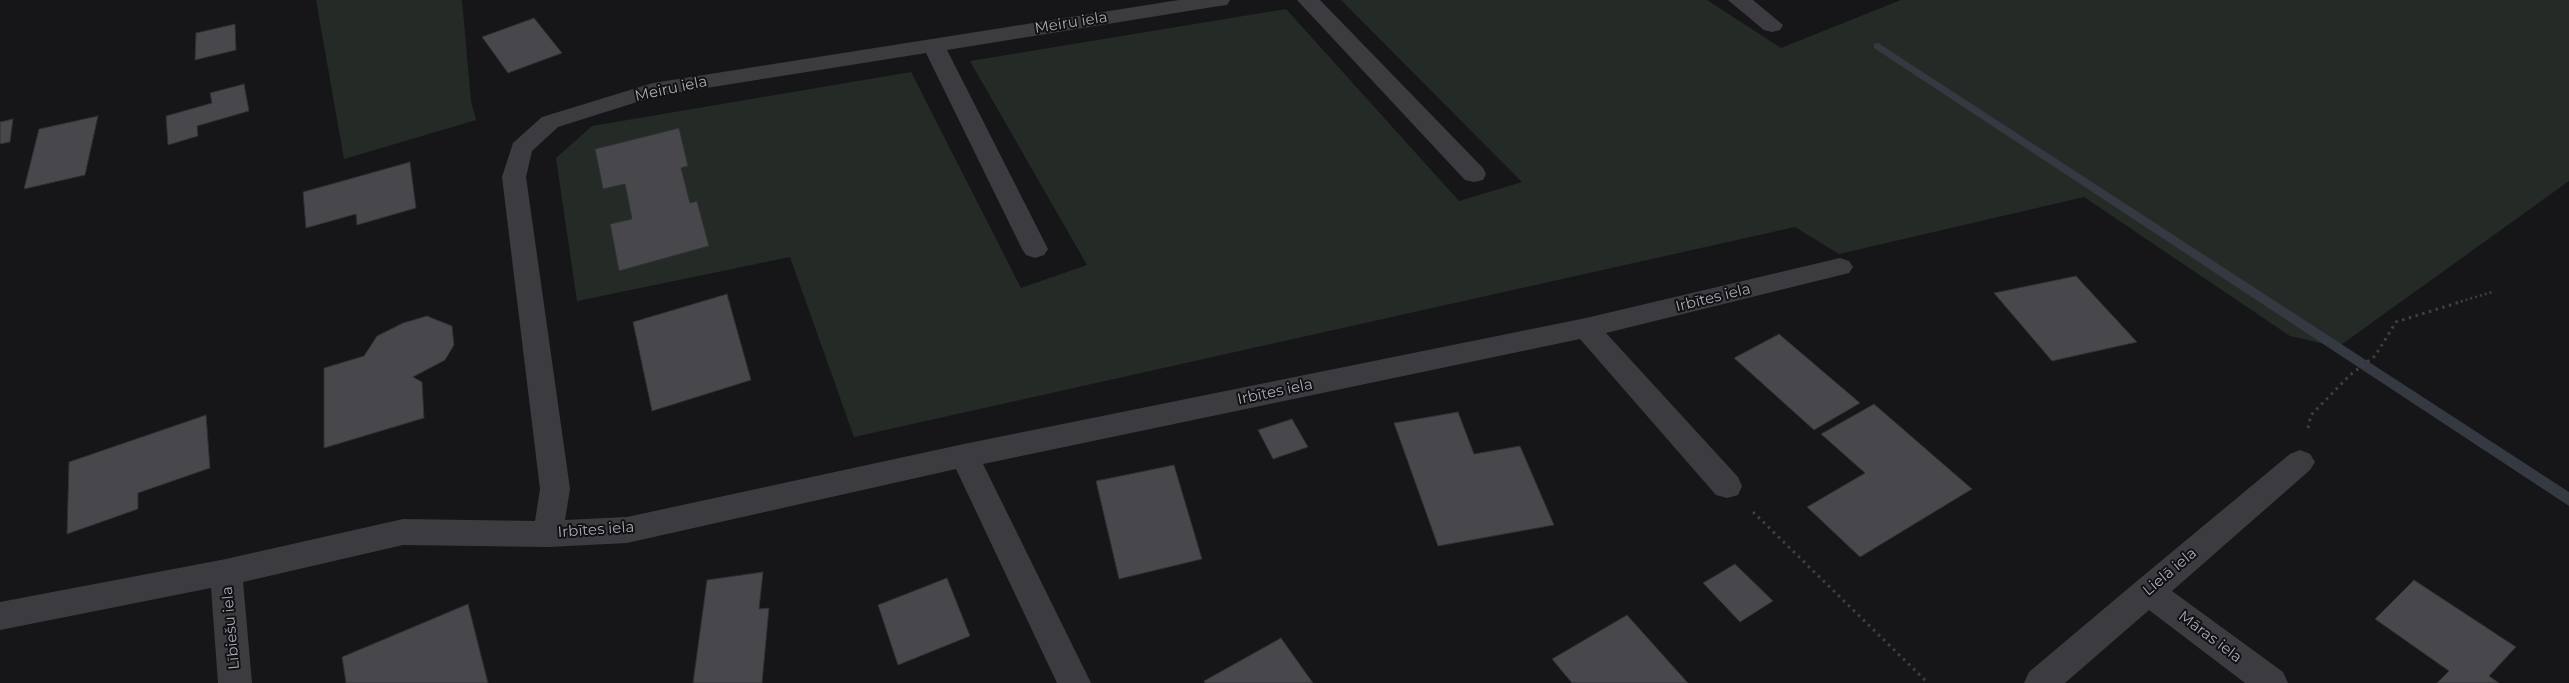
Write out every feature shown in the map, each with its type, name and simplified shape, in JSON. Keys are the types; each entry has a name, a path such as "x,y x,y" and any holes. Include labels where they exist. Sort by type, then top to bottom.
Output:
{"street":[{"name":"Meiru iela","path":"548,534 555,489 514,177 521,148 550,122 653,90 1219,0"},
{"path":"1308,0 1474,174"},
{"path":"1739,0 1772,25"},
{"path":"933,44 1035,249"},
{"name":"Irbītes iela","path":"0,616 226,572 403,532 548,534 627,530 964,456 1586,328 1840,267"},
{"path":"1586,328 1727,486"},
{"path":"964,456 1074,683"},
{"name":"Lielā iela","path":"2041,683 2300,462"},
{"name":"Lībiešu iela","path":"226,572 235,683"},
{"name":"Māras iela","path":"2148,591 2271,683"}],"path":[{"path":"2300,462 2311,415 2350,375 2375,356 2396,322 2492,292"},
{"path":"1727,486 1928,683"}],"shaded area":[{"path":"316,0 462,0 471,101 476,120 344,159"},
{"path":"1341,0 1707,0 1781,48 1901,0 2569,0 2569,181 2338,347 2290,336 2084,197 1839,254 1795,227 854,437 790,257 577,301 556,158 592,126 911,72 1021,288 1087,265 970,61 1286,9 1459,201 1522,182"}],"building":[{"path":"534,18 562,53 508,73 482,37"},
{"path":"235,24 236,50 195,60 196,33"},
{"path":"244,84 249,111 197,126 198,136 168,145 166,116 212,103 210,93"},
{"path":"98,116 85,175 24,189 39,129"},
{"path":"13,119 10,142 0,144 0,122"},
{"path":"679,128 688,166 681,168 690,203 697,201 709,246 619,271 610,224 632,219 625,184 603,189 595,149"},
{"path":"410,162 416,208 357,225 356,214 306,228 303,192"},
{"path":"2076,276 2137,342 2052,361 1994,293"},
{"path":"727,294 751,380 652,411 633,322"},
{"path":"427,316 452,326 454,345 445,360 413,377 422,382 424,418 324,448 324,368 364,356 377,336 403,323"},
{"path":"1779,334 1860,403 1814,430 1734,358"},
{"path":"1874,404 1972,489 1860,557 1807,507 1865,473 1821,434"},
{"path":"1458,412 1474,454 1520,446 1554,525 1438,546 1394,423"},
{"path":"206,415 210,468 138,493 138,509 67,534 69,462"},
{"path":"1292,419 1308,447 1273,459 1258,430"},
{"path":"1174,465 1202,559 1119,579 1096,481"},
{"path":"1735,564 1773,601 1740,622 1703,583"},
{"path":"763,572 759,609 769,608 762,683 693,683 707,580"},
{"path":"947,578 970,636 898,665 878,605"},
{"path":"2414,580 2516,647 2489,676 2499,683 2437,683 2449,671 2375,619"},
{"path":"468,604 488,683 346,683 342,657"},
{"path":"1627,615 1688,683 1572,683 1552,659"},
{"path":"1281,638 1313,683 1205,683 1204,681"}],"waterway":[{"path":"1878,46 2569,500"}]}
